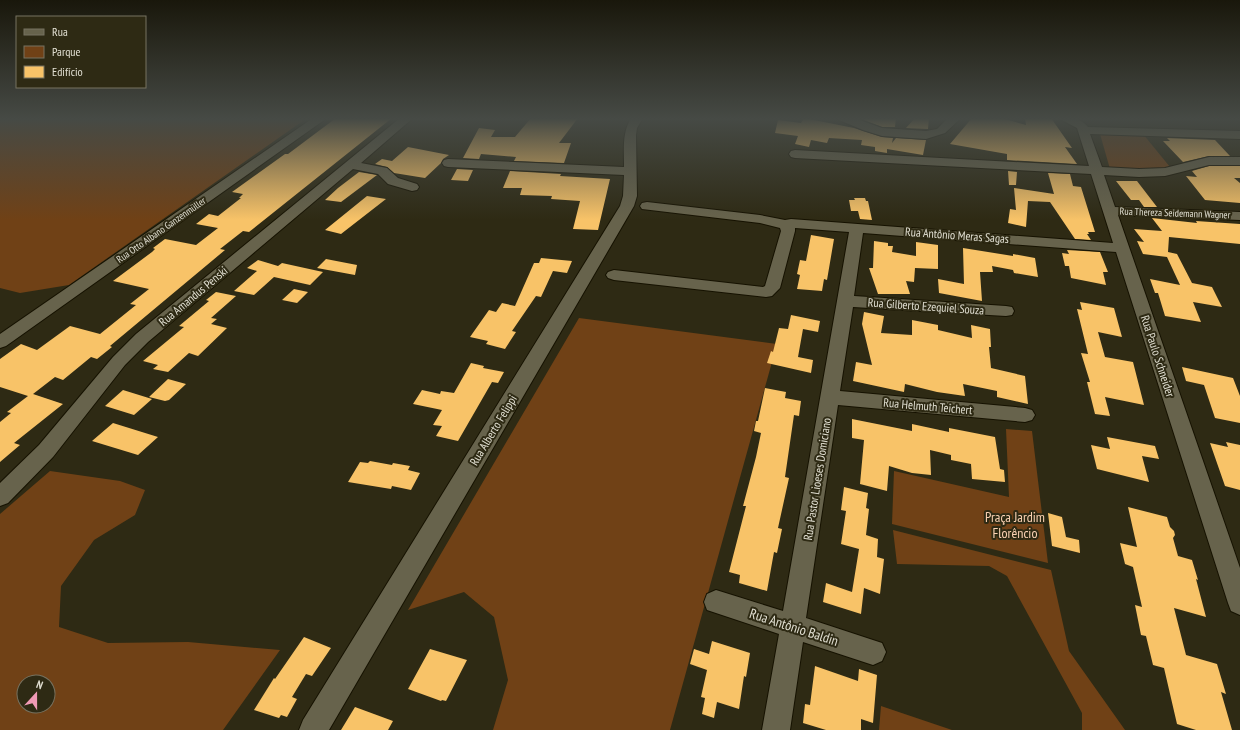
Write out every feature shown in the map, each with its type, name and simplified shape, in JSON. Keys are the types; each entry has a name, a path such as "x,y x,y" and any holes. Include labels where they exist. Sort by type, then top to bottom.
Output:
{"street":[{"name":"Rua Otto Albano Ganzenmüller","path":"0,342 272,152"},
{"name":"Rua Amandus Penski","path":"0,497 46,451 119,361 142,338 367,152"},
{"name":"Rua Alberto Felippi","path":"313,730 627,206 630,196 630,152"},
{"name":"Rua Paulo Schneider","path":"1091,152 1240,603"},
{"path":"795,154 1097,171 1157,172 1209,161 1240,161"},
{"path":"448,163 630,171"},
{"path":"351,165 382,171 393,181 412,187"},
{"name":"Rua Antônio Meras Sagas","path":"647,206 760,219 789,224 1122,248"},
{"name":"Rua Thereza Seidemann Wagner","path":"1110,211 1240,216"},
{"path":"614,275 766,292 772,288 789,224"},
{"name":"Rua Pastor Lioeses Domiciano","path":"776,730 857,228"},
{"name":"Rua Gilberto Ezequiel Souza","path":"845,301 1006,311"},
{"name":"Rua Helmuth Teichert","path":"830,397 1025,415"},
{"name":"Rua Antônio Baldin","path":"716,602 873,652"}],"green space":[{"path":"0,152 258,152 69,285 20,293 0,288"},
{"path":"1105,152 1158,152 1170,167 1156,171 1110,169"},
{"path":"579,318 777,344 670,730 493,730 508,680 494,617 464,592 408,610"},
{"name":"Praça Jardim Florêncio","path":"1006,429 1032,431 1048,563 892,524 894,471 1009,497"},
{"path":"50,471 120,481 145,490 135,515 94,540 61,586 59,627 108,643 188,642 280,650 223,730 0,730 0,514"},
{"path":"893,530 1051,570 1069,651 1125,730 1082,730 1082,713 1007,576 989,566 897,564"},
{"path":"881,706 952,730 879,730"}],"building":[{"path":"291,152 349,152 249,232 243,231 220,249 225,250 110,346 112,347 97,359 91,357 63,380 55,377 33,394 63,404 14,443 20,445 0,462 0,422 11,413 7,412 28,396 0,387 0,359 21,344 37,350 70,326 100,334 136,305 130,304 149,289 113,281 152,252 155,249 153,248 165,239 196,245 218,228 196,224 209,214 218,216 241,198 239,198 243,194 232,192 285,154"},
{"path":"402,152 434,152 449,155 443,159 441,163 425,178 394,173 387,167 375,164 382,159 392,161"},
{"path":"466,152 568,152 564,163 514,161 516,157 481,154 479,159 463,158"},
{"path":"905,152 924,152 923,155"},
{"path":"996,152 1069,152 1077,164 1007,160 1007,154"},
{"path":"1174,152 1226,152 1230,156 1209,156 1183,162"},
{"path":"1209,166 1240,166 1240,178 1234,178 1240,183 1240,203 1205,200 1186,176 1197,177 1192,171"},
{"path":"457,169 473,170 468,181 451,180"},
{"path":"510,171 610,179 598,230 573,229 580,201 551,199 552,196 520,195 522,188 503,188"},
{"path":"1008,171 1017,172 1016,185 1009,185"},
{"path":"359,172 377,175 341,202 325,200 338,188"},
{"path":"1048,173 1070,174 1073,186 1081,187 1095,232 1088,232 1089,234 1087,234 1091,240 1075,239 1050,202 1028,201 1026,227 1008,223 1010,209 1016,210 1014,188 1054,194"},
{"path":"1116,181 1137,181 1157,207 1144,207 1139,200 1131,200"},
{"path":"367,196 386,199 341,234 325,230"},
{"path":"854,198 865,198 866,201 868,201 872,220 860,219 858,211 851,211 849,200 855,200"},
{"path":"1152,218 1197,223 1196,221 1240,224 1240,244 1169,237 1168,252 1177,254 1192,283 1212,287 1222,307 1193,302 1201,322 1165,316 1158,293 1155,293 1150,279 1180,285 1167,257 1143,254 1137,241 1144,242 1134,229 1162,231"},
{"path":"811,235 834,239 827,280 824,279 822,291 797,289 800,275 797,274 800,260 806,261"},
{"path":"874,241 888,243 888,246 893,246 892,252 916,256 916,242 938,245 938,269 915,268 914,282 906,281 910,294 878,294 869,268 873,268"},
{"path":"963,248 1035,258 1038,277 1014,273 1013,270 992,266 993,272 980,272 982,301 939,293 938,279 964,284"},
{"path":"1067,250 1100,252 1108,272 1103,272 1106,285 1071,278 1069,266 1065,266 1062,253 1069,254"},
{"path":"541,258 572,261 567,273 553,271 541,297 536,296 512,331 516,332 505,349 486,344 488,341 470,337 489,310 496,312 502,303 515,306 534,263 539,263"},
{"path":"326,259 357,265 355,275 317,268"},
{"path":"258,260 278,266 282,263 323,272 310,285 274,277 254,295 234,291 257,271 247,268"},
{"path":"294,289 308,292 297,303 282,300"},
{"path":"216,292 236,296 211,318 217,319 211,324 227,328 198,356 189,353 168,372 153,369 158,365 143,361 184,327 179,326 209,301 206,300"},
{"path":"1080,302 1114,308 1122,337 1098,332 1105,357 1133,362 1144,405 1105,397 1110,416 1095,414 1087,382 1090,382 1081,353 1088,354 1077,309 1082,310"},
{"path":"864,312 884,316 881,333 912,335 912,320 938,325 938,330 972,338 971,325 990,329 991,347 989,347 991,368 1025,376 1028,404 997,397 997,391 963,384 965,396 937,392 905,384 904,392 853,381 856,362 872,365 862,324"},
{"path":"791,315 820,321 818,332 803,329 798,357 813,360 811,373 767,363 771,351 773,352 779,328 788,329"},
{"path":"471,363 484,366 483,368 504,372 498,383 492,382 458,441 436,436 442,426 433,425 442,410 413,404 422,390 440,394 441,391 454,393"},
{"path":"1182,367 1233,378 1240,396 1240,423 1215,418 1204,385 1186,381"},
{"path":"168,379 186,384 169,400 165,401 149,397"},
{"path":"765,388 786,392 785,398 801,401 799,416 794,415 785,477 789,478 778,528 782,529 777,553 774,552 767,591 739,583 740,575 729,572 746,506 743,506 761,433 754,431 756,421 758,421"},
{"path":"123,390 152,399 134,415 105,406"},
{"path":"852,419 912,431 912,424 949,432 949,428 995,437 1000,469 1004,470 1005,482 972,479 971,464 951,460 951,455 930,450 931,475 912,473 889,466 887,491 860,484 864,440 852,438"},
{"path":"113,423 158,437 138,455 92,441"},
{"path":"1107,437 1155,446 1159,459 1142,456 1149,482 1097,469 1091,445 1110,449"},
{"path":"1226,442 1240,445 1240,490 1225,486 1210,443 1228,447"},
{"path":"370,461 392,465 393,463 410,466 408,470 420,473 411,490 392,486 391,489 348,482 360,462 368,463"},
{"path":"844,487 868,493 866,508 869,509 866,535 878,539 877,557 884,559 880,594 864,588 861,614 823,602 826,583 852,592 859,549 841,544 846,511 841,510"},
{"path":"1128,507 1167,517 1170,527 1174,531 1175,535 1173,538 1178,556 1192,560 1206,617 1174,608 1186,655 1217,664 1226,694 1221,692 1232,730 1196,730 1177,724 1164,668 1153,665 1146,636 1141,635 1135,605 1142,607 1133,567 1125,564 1120,543 1137,547"},
{"path":"1048,513 1062,517 1066,537 1079,540 1080,553 1052,546"},
{"path":"304,637 331,648 312,676 306,674 292,697 297,699 287,717 281,715 279,718 254,710 274,678 275,679"},
{"path":"712,641 750,653 746,677 744,676 739,709 717,702 714,718 702,714 705,698 701,697 707,670 690,664 694,649 709,654"},
{"path":"430,649 467,660 446,701 441,701 408,689"},
{"path":"815,666 858,681 859,669 877,675 873,723 861,719 861,730 826,730 803,723 805,704 810,705"},
{"path":"355,707 393,721 388,730 341,730"}]}
